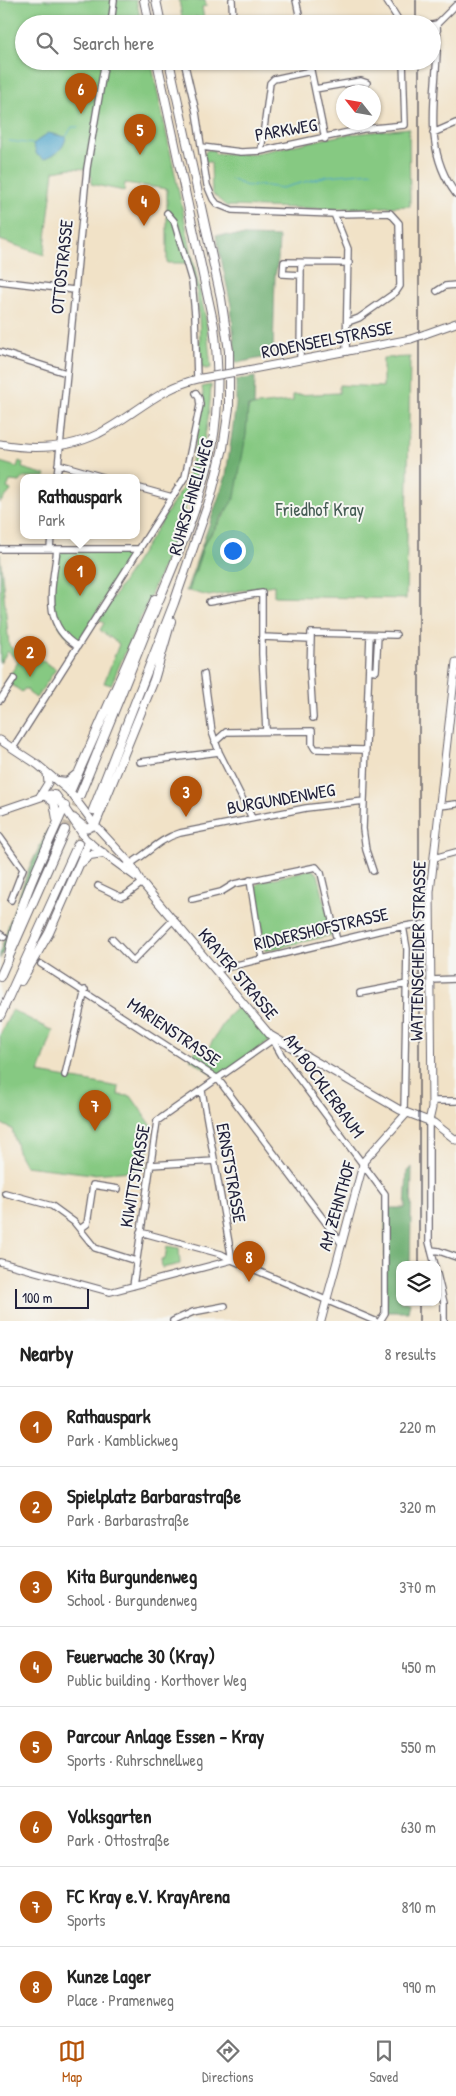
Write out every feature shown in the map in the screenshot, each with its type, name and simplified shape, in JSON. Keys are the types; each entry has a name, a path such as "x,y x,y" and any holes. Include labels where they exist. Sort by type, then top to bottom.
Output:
{"highway":[{"path":"144,0 147,15"},
{"path":"156,0 159,15"},
{"name":"RUHRSCHNELLWEG","path":"80,795 172,566 208,463 216,407 218,369 214,326 159,70"},
{"name":"RUHRSCHNELLWEG","path":"93,810 174,603 219,468 228,415 230,372 221,298 171,70"},
{"path":"70,792 139,631 172,566"},
{"path":"95,825 154,680 169,631 174,603"},
{"path":"58,781 64,783 71,780 82,766"},
{"path":"46,796 54,800 57,825"},
{"path":"8,960 12,938 28,889 64,806"},
{"path":"0,978 66,830"},
{"path":"6,1003 32,965 49,933 89,842"},
{"path":"0,1016 78,844"},
{"path":"79,866 88,856 103,853"}],"main road":[{"name":"RODENSEELSTRASSE","path":"0,444 37,448 59,446 97,434 159,394 199,379 411,339 456,324"},
{"name":"WATTENSCHEIDER STRASSE","path":"429,1121 432,1101 430,892 456,662"},
{"name":"KRAYER STRASSE","path":"0,740 58,781 70,792 95,825 131,864 140,881"},
{"path":"36,800 47,787 49,779 47,773"},
{"path":"64,806 70,792"},
{"path":"0,811 51,794 56,795 64,806"},
{"path":"64,806 72,803 82,808"},
{"name":"KRAYER STRASSE","path":"64,806 70,814 73,823 89,842 140,881 271,1038 406,1112 439,1126 456,1140"},
{"path":"70,814 85,828 90,829 95,825"},
{"path":"89,842 95,825"},
{"name":"AM ZEHNTHOF","path":"321,1321 363,1165 366,1158 406,1112"}],"street":[{"path":"112,15 114,0"},
{"path":"232,0 233,15"},
{"path":"296,0 299,15"},
{"path":"386,0 395,15"},
{"path":"441,19 456,5"},
{"name":"OTTOSTRASSE","path":"57,474 87,168 103,70"},
{"path":"186,70 202,148 207,185 213,199 224,208 232,210 334,214 390,213 399,223 400,286 396,292 359,318 348,322"},
{"name":"PARKWEG","path":"202,148 241,152 261,151 363,129 405,125 404,70"},
{"path":"435,70 434,133 441,170 456,194"},
{"path":"261,151 270,83 274,79 311,71 325,138"},
{"path":"315,89 361,81 368,83"},
{"path":"434,133 456,123"},
{"path":"167,213 174,221 192,282 199,379"},
{"path":"334,214 346,239 348,249 346,352"},
{"path":"301,275 283,274 284,262 348,263"},
{"path":"300,360 301,263"},
{"path":"0,281 74,290"},
{"path":"437,291 445,286 456,285"},
{"path":"0,352 66,373"},
{"path":"13,748 185,477 200,405 196,393"},
{"path":"58,464 93,474"},
{"path":"140,488 172,497"},
{"path":"50,549 51,539"},
{"path":"0,549 140,549"},
{"path":"57,549 52,601 53,615 57,629 66,639 78,646"},
{"path":"209,602 262,593 266,730"},
{"path":"313,718 310,671 311,634 396,635"},
{"path":"370,635 363,829 366,849 373,871"},
{"path":"369,670 376,671 378,635"},
{"path":"262,637 311,639"},
{"path":"204,674 215,742 252,818"},
{"path":"0,700 14,679"},
{"path":"215,742 226,732 266,730 312,731 313,748 366,750"},
{"path":"140,762 219,752"},
{"name":"BURGUNDENWEG","path":"124,867 164,840 177,834 313,806 364,802"},
{"path":"440,806 456,804"},
{"path":"0,837 23,869 12,900"},
{"path":"434,858 456,852"},
{"path":"192,899 221,892 234,884 316,867 321,873 337,941"},
{"path":"250,880 262,958"},
{"path":"98,886 122,897 140,881"},
{"path":"112,939 133,961 174,920"},
{"name":"RIDDERSHOFSTRASSE","path":"216,970 403,926 430,924"},
{"name":"RIDDERSHOFSTRASSE","path":"403,926 407,949 406,1112"},
{"name":"MARIENSTRASSE","path":"41,964 85,990 218,1079 342,1244"},
{"path":"431,980 456,980"},
{"path":"360,993 406,984"},
{"path":"65,1075 85,990"},
{"name":"KIWITTSTRASSE","path":"133,1286 156,1122 202,1091 271,1038"},
{"name":"AM BOCKLERBAUM","path":"271,1038 385,1194 385,1313 380,1321"},
{"name":"ERNSTSTRASSE","path":"202,1091 232,1260"},
{"path":"432,1101 456,1100"},
{"path":"429,1121 429,1242 434,1261"},
{"path":"151,1165 214,1161"},
{"path":"80,1229 87,1224 93,1185 118,1189"},
{"path":"5,1192 52,1206 69,1217 95,1248 136,1261"},
{"path":"140,1232 221,1254 375,1321"},
{"path":"432,1250 456,1257"},
{"path":"0,1262 107,1291 232,1260"},
{"path":"441,1291 444,1303 444,1321"},
{"path":"172,1321 193,1312 225,1306"}],"green space":[{"path":"0,0 136,0 140,15 15,15 15,70 153,70 206,320 211,368 201,367 200,363 198,299 190,263 167,263 167,189 125,183 124,191 91,184 92,178 87,169 71,168 54,171 44,255 0,240"},
{"path":"179,0 205,0 206,6 202,7 203,15 182,15"},
{"path":"409,128 410,206 334,209 226,206 212,193 211,162 205,162 204,154 207,150 214,150 215,154 252,154 343,135"},
{"path":"216,235 279,237 275,276 273,356 236,363 231,305"},
{"name":"Friedhof Kray","path":"410,357 406,599 274,596 274,585 209,596 189,591 204,544 226,513 249,406 293,401 293,395 339,393 339,385 383,387 383,358"},
{"path":"255,377 254,406 248,406 246,435 235,497 204,544 189,591 186,591 226,476 236,404 236,380"},
{"path":"211,385 207,423 188,500 159,577 111,685 104,683 119,644 100,630 104,623 99,620 187,481 204,400 202,387"},
{"path":"19,461 23,463 22,468 43,474 20,474 20,482 10,481 7,488 11,490 0,503 0,462 17,467"},
{"path":"59,550 133,551 133,554 77,644 66,635 59,625 55,614 54,589"},
{"path":"0,554 9,645 21,658 29,662 36,657 56,669 36,698 27,689 24,689 22,692 6,681 18,662 8,651 0,663"},
{"path":"54,818 54,823 14,928 0,959 4,939 29,868"},
{"path":"311,869 318,874 332,935 265,951 256,886 260,882"},
{"path":"242,1003 271,1040 218,1078 190,1059 196,1050 207,1050 228,1016"},
{"path":"12,1010 53,1031 39,1073 119,1087 118,1095 131,1096 152,1126 145,1170 92,1174 25,1166 19,1155 12,1129 0,1123 0,1035"},
{"path":"412,1167 410,1261 396,1261 396,1306 409,1306 408,1312 385,1312 385,1208 405,1208 407,1171"},
{"path":"167,1246 179,1248 180,1264 162,1268 161,1259 165,1259"}],"water":[{"path":"48,133 66,137 61,148 44,159 37,155 33,144"}],"waterway":[{"path":"66,137 72,127 78,127"},
{"path":"9,141 33,144"},
{"path":"230,179 247,186 260,185 282,188 327,176 372,172"}],"tunnel":[{"path":"65,830 80,797"},
{"path":"78,844 92,812"}],"railway":[{"path":"416,0 416,15"},
{"path":"419,70 419,1261"},
{"path":"419,1306 419,1321"}],"place":[{"name":"Volksgarten","path":"81,114"},
{"name":"Parcour Anlage Essen - Kray","path":"140,155"},
{"name":"Feuerwache 30 (Kray)","path":"144,226"},
{"name":"Rathauspark","path":"80,596"},
{"name":"Spielplatz Barbarastraße","path":"30,677"},
{"name":"Kita Burgundenweg","path":"186,817"},
{"name":"FC Kray e.V. KrayArena","path":"95,1131"},
{"name":"Kunze Lager","path":"249,1282"}]}
